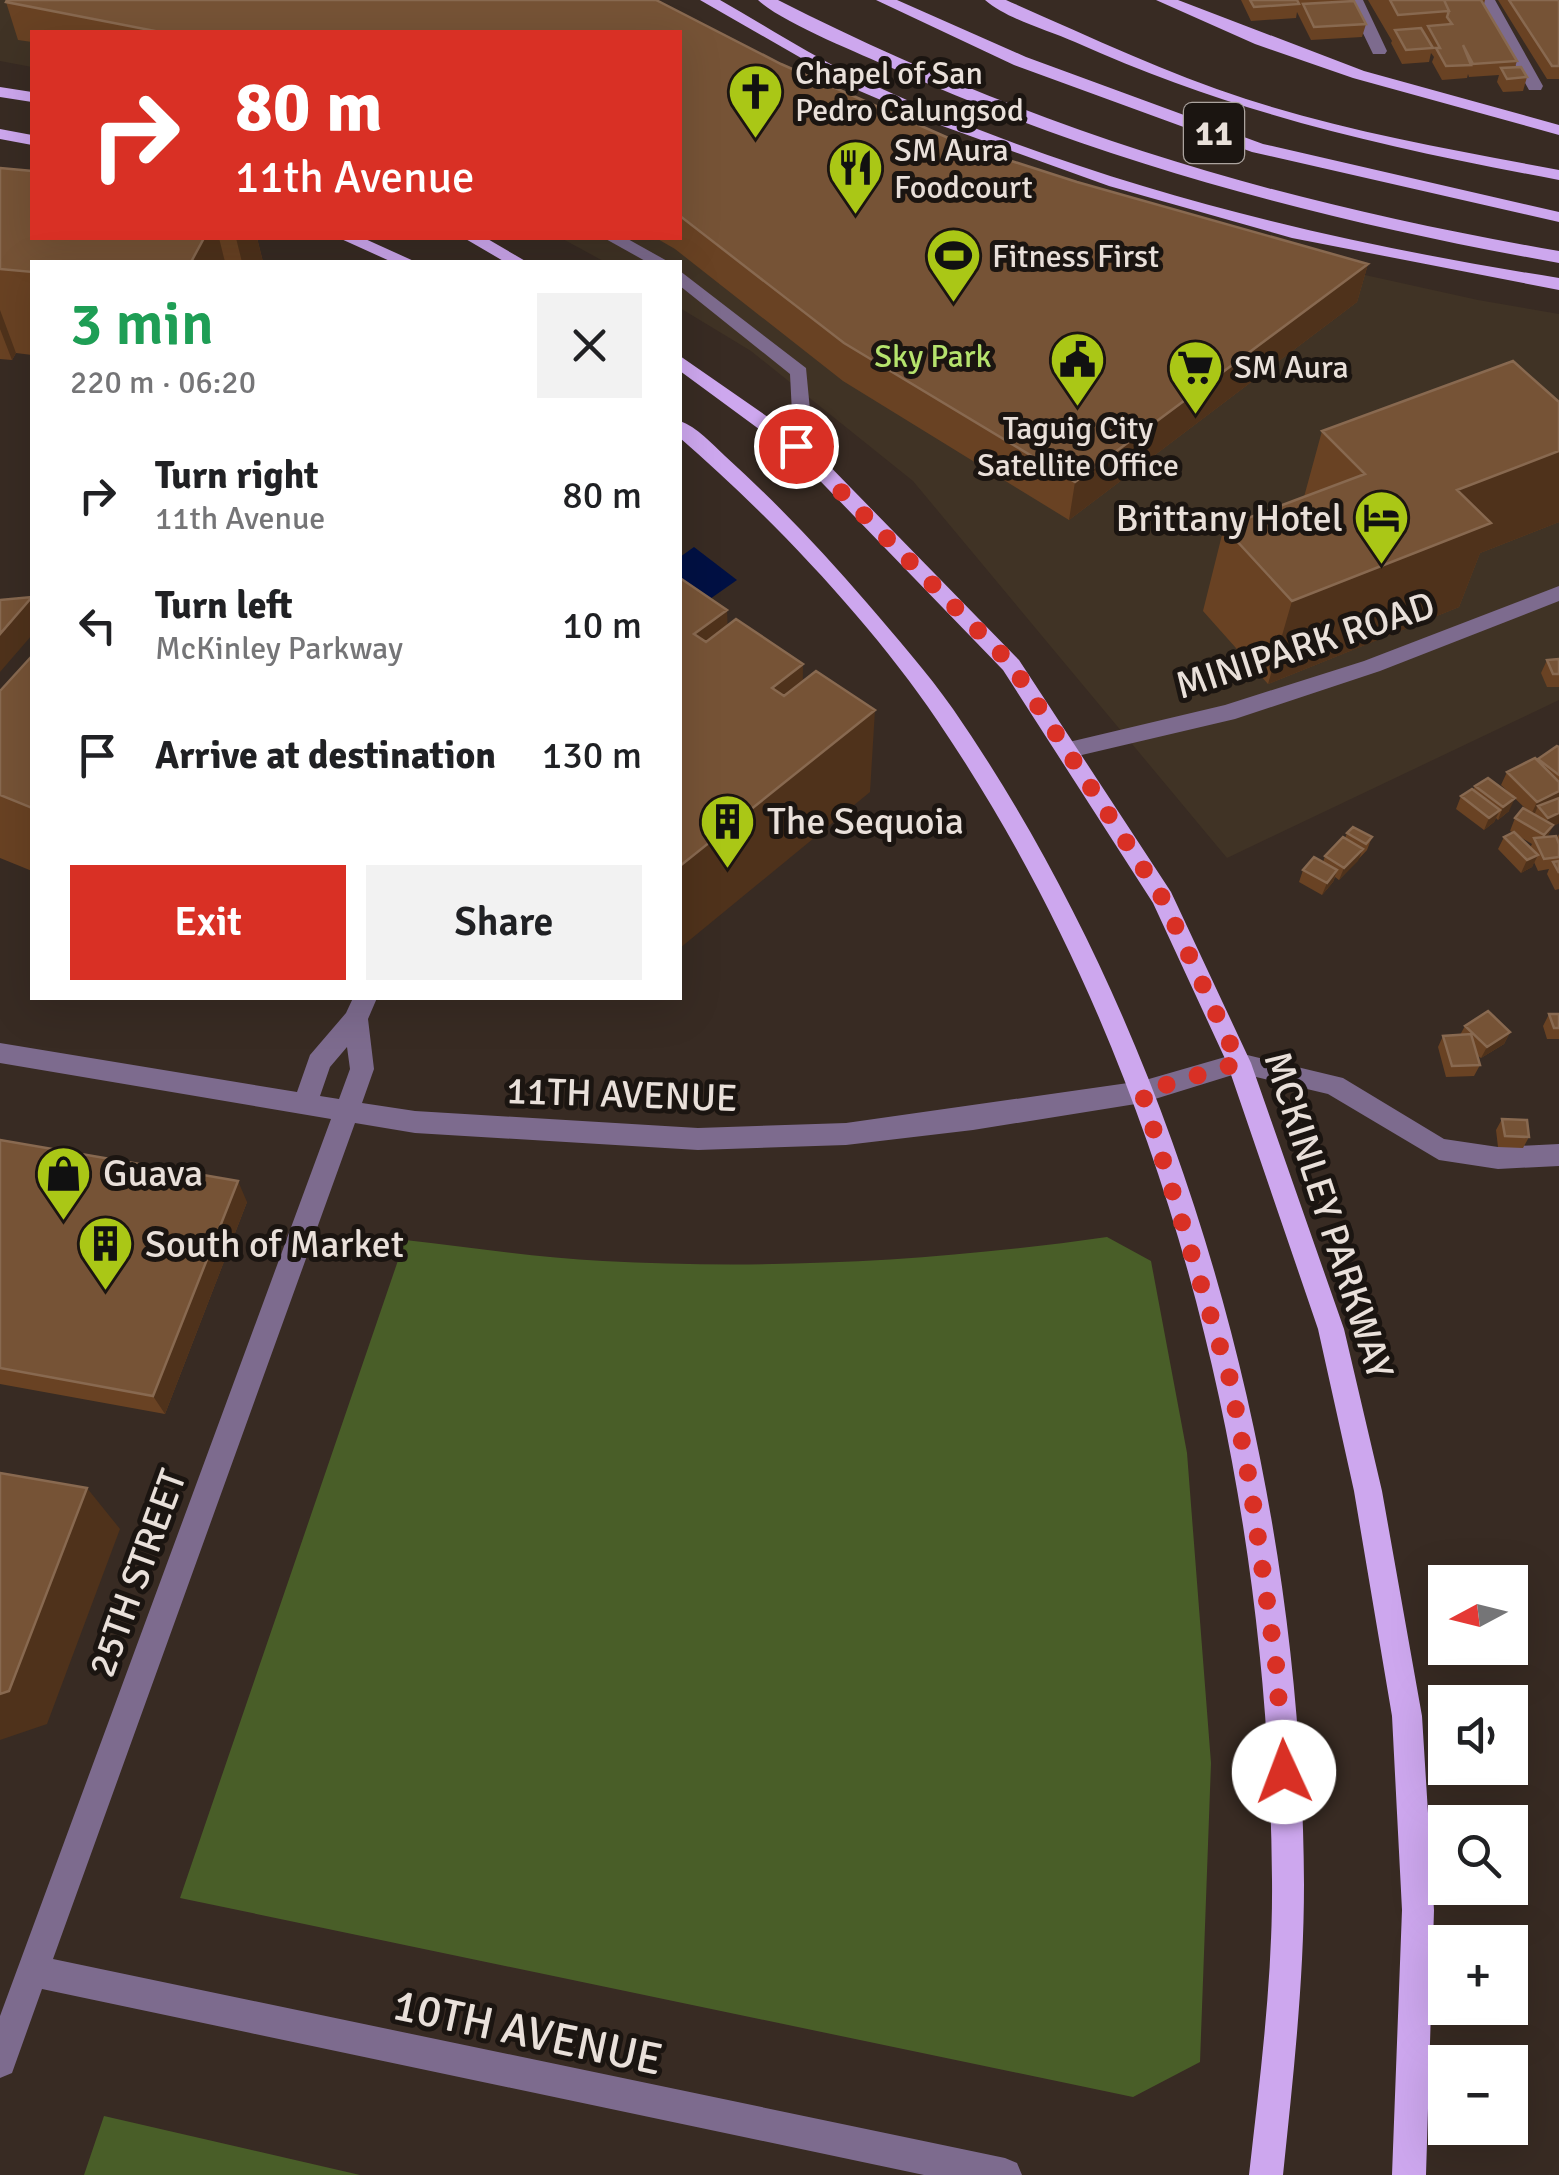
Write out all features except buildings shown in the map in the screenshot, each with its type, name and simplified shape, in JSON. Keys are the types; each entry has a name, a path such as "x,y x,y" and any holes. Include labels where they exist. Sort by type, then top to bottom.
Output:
{"main road":[{"path":"708,0 860,84 1011,144 1150,193 1318,238 1559,284"},
{"path":"766,0 910,72 1095,147 1285,202 1559,257"},
{"name":"11","path":"884,0 1020,61 1258,148 1559,217"},
{"name":"11","path":"992,0 1198,88 1294,118 1416,148 1559,174"},
{"path":"1164,0 1254,41 1395,88 1559,130"},
{"path":"0,92 30,97"},
{"path":"0,134 30,140"},
{"path":"353,240 402,260"},
{"path":"477,240 514,260"},
{"name":"MCKINLEY PARKWAY","path":"682,363 804,452 1011,664 1163,899 1239,1063 1331,1329 1368,1491 1406,1716 1418,1910 1409,2175"},
{"path":"682,429 821,560 944,712 996,792 1070,926 1142,1092 1230,1379 1251,1489 1281,1699 1288,1881 1266,2175"}],"street":[{"path":"1355,0 1380,51"},
{"path":"1487,0 1535,86"},
{"path":"992,160 1011,144"},
{"path":"618,240 656,260"},
{"path":"682,279 799,372 804,452"},
{"name":"MINIPARK ROAD","path":"1069,750 1263,701 1372,666 1559,593"},
{"path":"305,1104 320,1062 361,1008"},
{"name":"25TH STREET","path":"0,2061 348,1111 362,1069 361,1008"},
{"name":"11TH AVENUE","path":"0,1053 414,1122 698,1139 846,1134 973,1120 1142,1092 1239,1063"},
{"path":"1239,1063 1334,1084 1440,1149 1498,1158 1559,1156"},
{"name":"10TH AVENUE","path":"34,1971 1005,2175"}],"shaded area":[{"name":"SM Aura","path":"0,0 648,0 884,124 1238,247 1559,314 1559,700 1227,858 913,481 751,351 682,309 682,260 601,260 565,240 682,240 682,30 30,30 30,67 0,61"},
{"path":"694,547 737,580 682,619 682,556"}],"green space":[{"path":"1107,1237 1151,1261 1187,1453 1211,1763 1200,2062 1133,2097 180,1898 405,1240 578,1260 792,1264 918,1258"},
{"path":"104,2116 360,2175 84,2175"}],"place":[{"name":"Chapel of San Pedro Calungsod","path":"756,140"},
{"name":"SM Aura Foodcourt","path":"855,217"},
{"name":"Fitness First","path":"953,305"},
{"name":"Taguig City Satellite Office","path":"1078,408"},
{"name":"SM Aura","path":"1195,416"},
{"name":"Brittany Hotel","path":"1382,567"},
{"name":"The Sequoia","path":"728,870"},
{"name":"Guava","path":"64,1222"},
{"name":"South of Market","path":"106,1293"}],"route":[{"path":"796,446 1011,664 1163,899 1239,1063 1142,1092 1230,1379 1251,1489 1281,1699 1284,1772"}],"park label":[{"name":"Sky Park","path":"933,356"}]}
